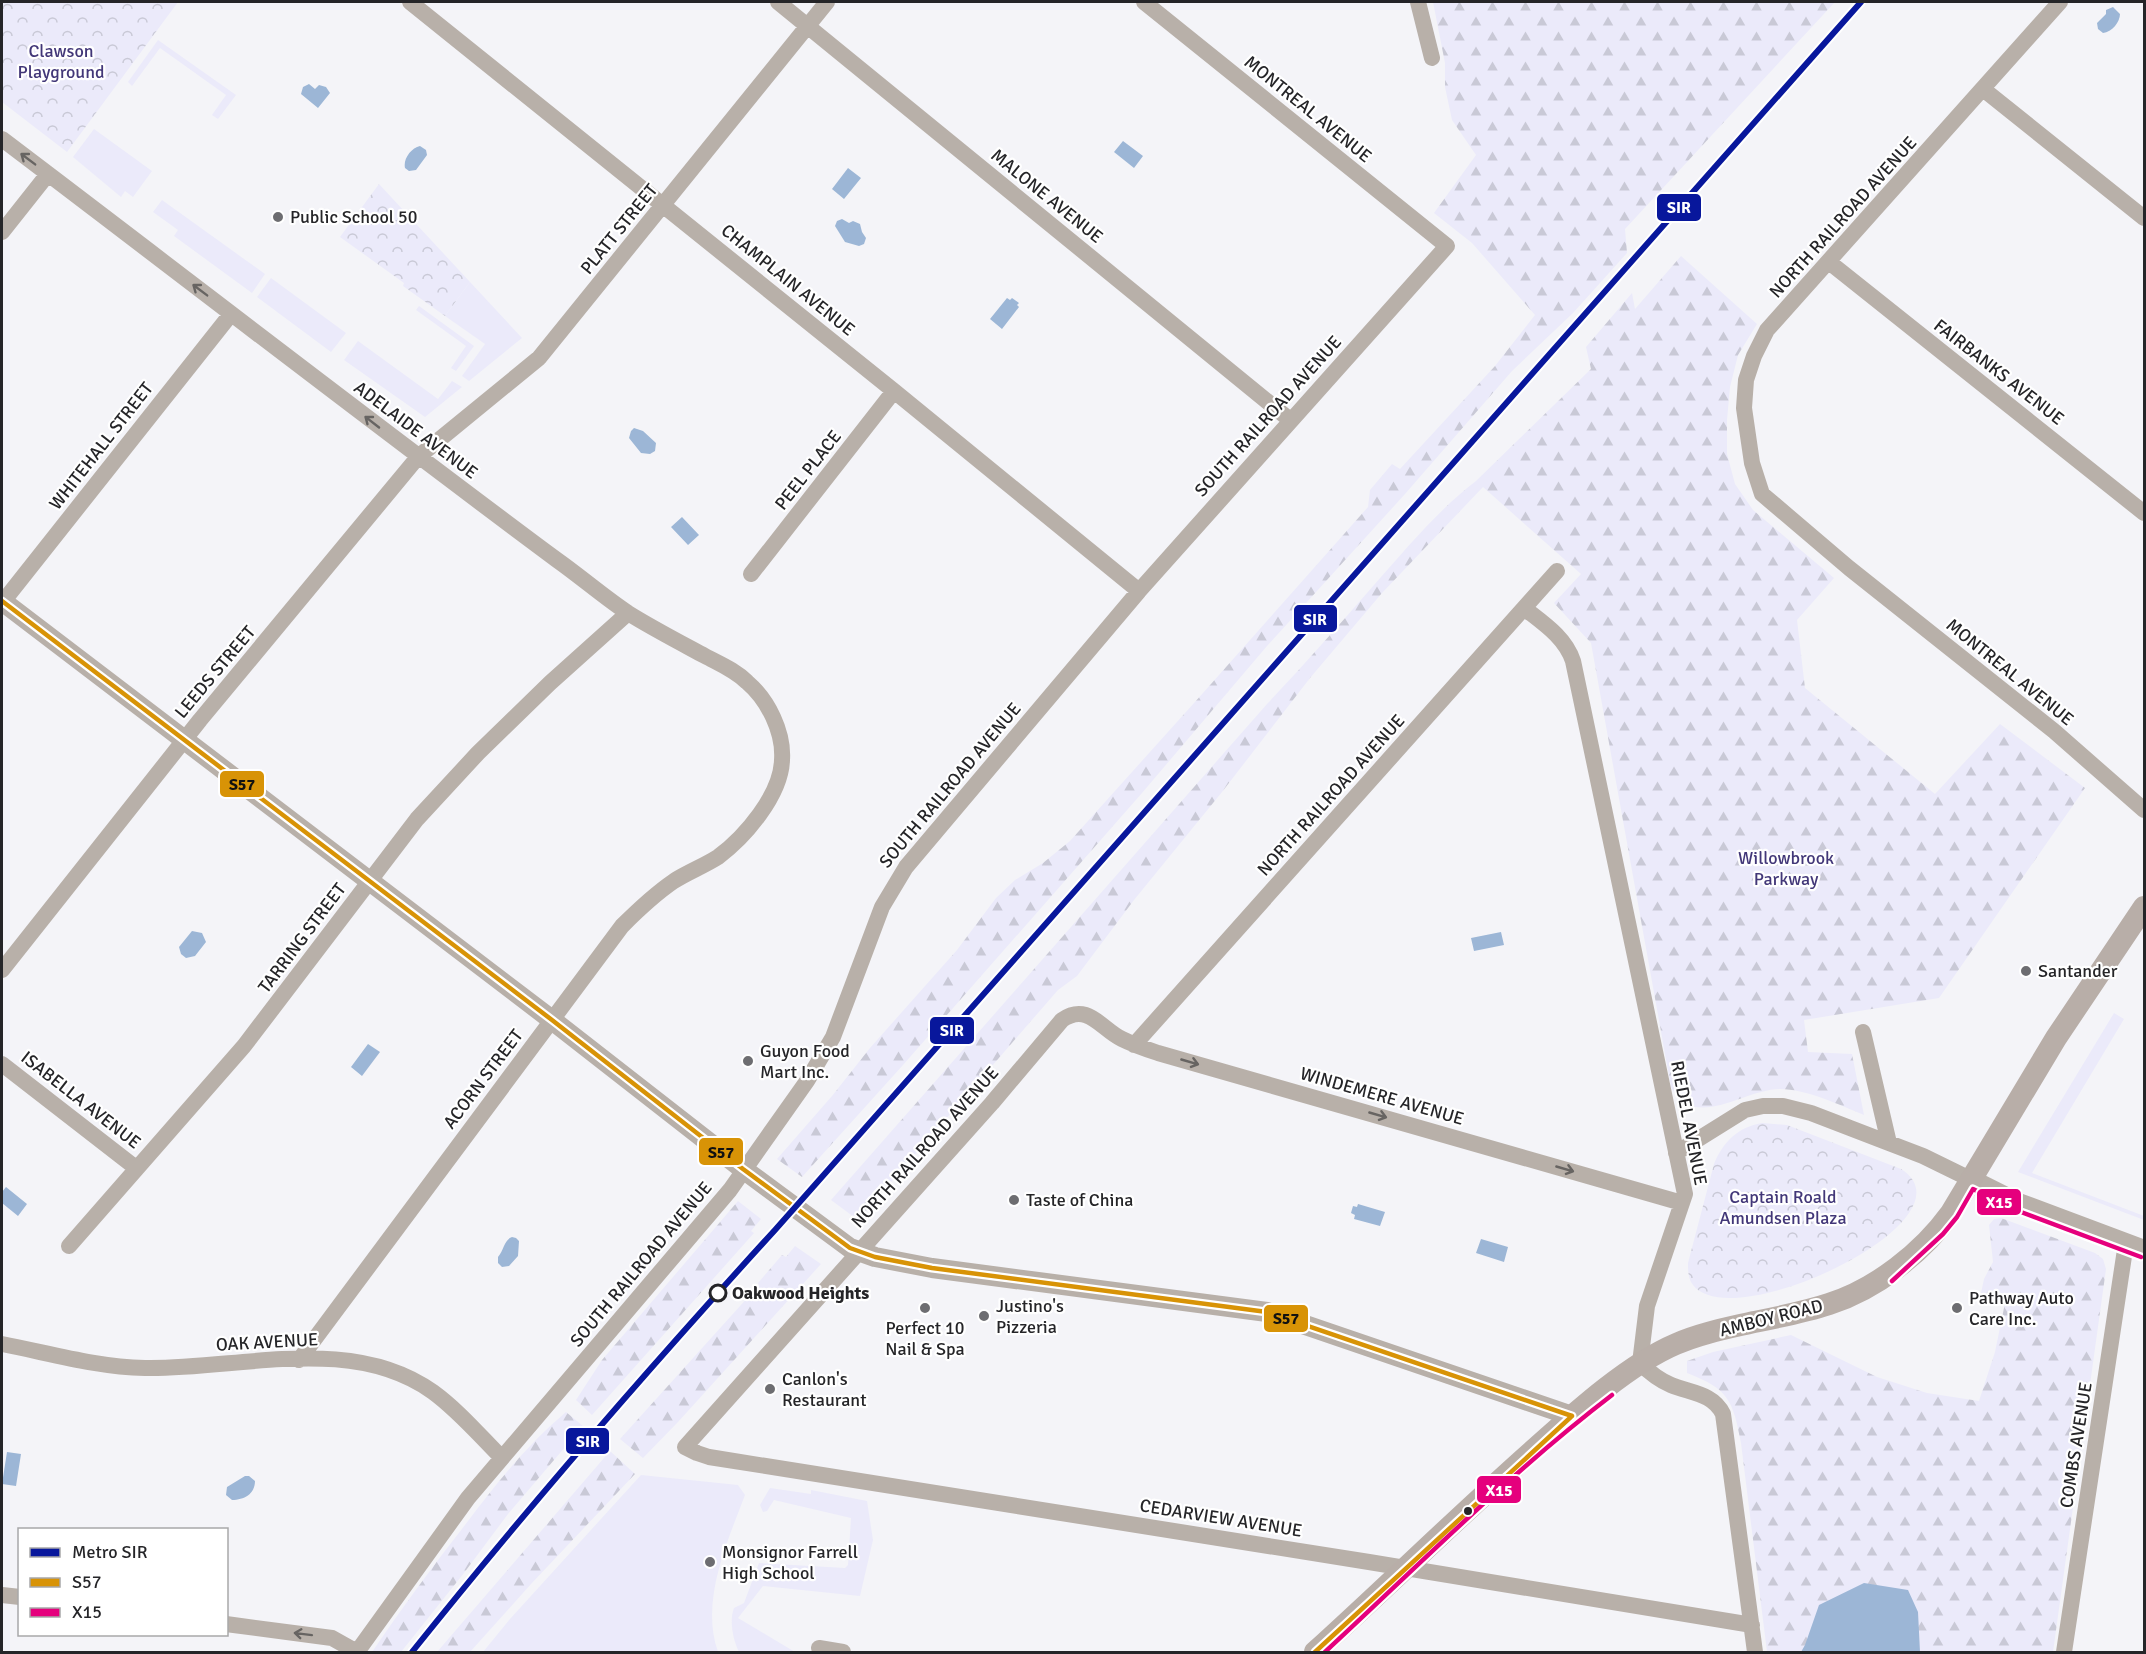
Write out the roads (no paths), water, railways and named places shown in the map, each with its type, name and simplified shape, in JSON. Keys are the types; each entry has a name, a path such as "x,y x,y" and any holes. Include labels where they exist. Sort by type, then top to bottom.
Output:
{"main road":[{"name":"AMBOY ROAD","path":"1315,1653 1498,1481 1572,1416 1640,1363 1666,1348 1692,1338 1830,1304 1887,1275 1934,1233 1951,1213 2056,1038 2145,907"}],"street":[{"name":"CHAMPLAIN AVENUE","path":"411,2 1139,591"},
{"name":"MALONE AVENUE","path":"778,2 1290,420"},
{"name":"PLATT STREET","path":"418,457 539,358 827,2"},
{"name":"MONTREAL AVENUE","path":"1144,2 1447,246"},
{"path":"1418,2 1432,58"},
{"name":"NORTH RAILROAD AVENUE","path":"1762,494 1752,463 1744,408 1746,380 1754,356 1767,330 2060,2"},
{"path":"1983,89 2145,218"},
{"name":"ADELAIDE AVENUE","path":"2,139 418,457 628,613 734,670 765,702 775,721 782,761"},
{"path":"2,232 48,174"},
{"name":"SOUTH RAILROAD AVENUE","path":"357,1652 451,1521 502,1458 722,1199 750,1174 826,1050 838,1024 875,921 896,881 1139,591 1447,246"},
{"name":"FAIRBANKS AVENUE","path":"1829,262 2145,513"},
{"name":"WHITEHALL STREET","path":"2,602 231,314"},
{"name":"PEEL PLACE","path":"752,573 894,391"},
{"name":"LEEDS STREET","path":"2,970 184,740 418,457"},
{"name":"MONTREAL AVENUE","path":"1762,494 1849,568 2054,731 2145,810"},
{"name":"NORTH RAILROAD AVENUE","path":"1134,1045 1557,571"},
{"path":"2,602 552,1020 750,1174 835,1238 859,1252 892,1262 932,1268 1267,1312 1572,1416"},
{"name":"RIEDEL AVENUE","path":"1524,608 1558,635 1568,648 1573,661 1685,1194 1647,1306 1640,1363"},
{"name":"TARRING STREET","path":"69,1246 244,1046 417,819 478,753 550,683 628,613"},
{"name":"ACORN STREET","path":"299,1360 628,919 668,886 715,859 738,841 757,819 769,799 782,761"},
{"name":"NORTH RAILROAD AVENUE","path":"685,1447 1062,1020 1077,1013"},
{"name":"WINDEMERE AVENUE","path":"1077,1013 1094,1018 1113,1034 1134,1045 1682,1203"},
{"path":"1863,1032 1889,1143"},
{"name":"ISABELLA AVENUE","path":"2,1064 136,1168"},
{"path":"1676,1153 1737,1114 1763,1106 1783,1106 1802,1110 1923,1156 2016,1202 2135,1246"},
{"name":"COMBS AVENUE","path":"2064,1653 2135,1246"},
{"name":"OAK AVENUE","path":"2,1344 67,1358 145,1368 331,1358 363,1362 388,1369 433,1392 456,1411 502,1458"},
{"path":"1640,1363 1654,1376 1711,1399 1723,1414 1755,1653"},
{"name":"CEDARVIEW AVENUE","path":"685,1447 709,1457 1752,1625"},
{"path":"2,1595 18,1597"},
{"path":"228,1624 332,1638 357,1652"},
{"path":"819,1648 843,1653"}],"water":[{"path":"2113,7 2120,14 2119,20 2112,29 2103,33 2098,29 2097,23 2106,14 2106,10"},
{"path":"309,84 315,89 319,85 326,87 330,93 318,108 301,94 303,87"},
{"path":"1123,141 1143,156 1134,168 1114,152"},
{"path":"420,146 426,150 427,155 416,170 409,171 405,168 406,158 411,151"},
{"path":"848,168 861,178 844,199 832,189"},
{"path":"842,219 849,223 853,221 860,224 866,238 864,244 859,246 845,242 835,226 837,221"},
{"path":"1007,298 1010,300 1012,298 1019,303 1017,305 1019,307 1002,329 990,319"},
{"path":"634,428 643,431 656,443 655,451 650,454 641,453 629,438"},
{"path":"682,517 699,535 688,545 671,527"},
{"path":"192,931 202,933 206,942 195,956 186,958 181,954 179,947"},
{"path":"1501,932 1504,945 1474,951 1471,938"},
{"path":"368,1044 380,1052 362,1076 351,1067"},
{"path":"6,1187 27,1204 18,1216 2,1203 2,1192"},
{"path":"1358,1204 1385,1212 1380,1226 1354,1219 1355,1215 1351,1213 1353,1206 1357,1207"},
{"path":"512,1237 519,1241 518,1256 509,1266 502,1267 498,1263 498,1257 507,1240"},
{"path":"1481,1239 1508,1247 1504,1262 1476,1253"},
{"path":"7,1452 21,1454 16,1486 2,1484"},
{"path":"245,1476 255,1481 255,1486 245,1497 232,1500 226,1495 227,1487"},
{"path":"1864,1583 1908,1590 1918,1612 1920,1652 1801,1652 1819,1605"}],"metro line":[{"name":"SIR","path":"412,1652 500,1544 636,1385 1861,2"}],"place":[{"name":"Public School 50","path":"278,217"},
{"name":"Santander","path":"2026,971"},
{"name":"Guyon Food Mart Inc.","path":"748,1061"},
{"name":"Taste of China","path":"1014,1200"},
{"name":"Oakwood Heights","path":"718,1293"},
{"name":"Perfect 10 Nail & Spa","path":"925,1308"},
{"name":"Pathway Auto Care Inc.","path":"1957,1308"},
{"name":"Justino's Pizzeria","path":"984,1316"},
{"name":"Canlon's Restaurant","path":"770,1389"},
{"name":"Monsignor Farrell High School","path":"710,1562"}],"park label":[{"name":"Clawson Playground","path":"61,61"},
{"name":"Willowbrook Parkway","path":"1786,868"},
{"name":"Captain Roald Amundsen Plaza","path":"1783,1207"}]}
